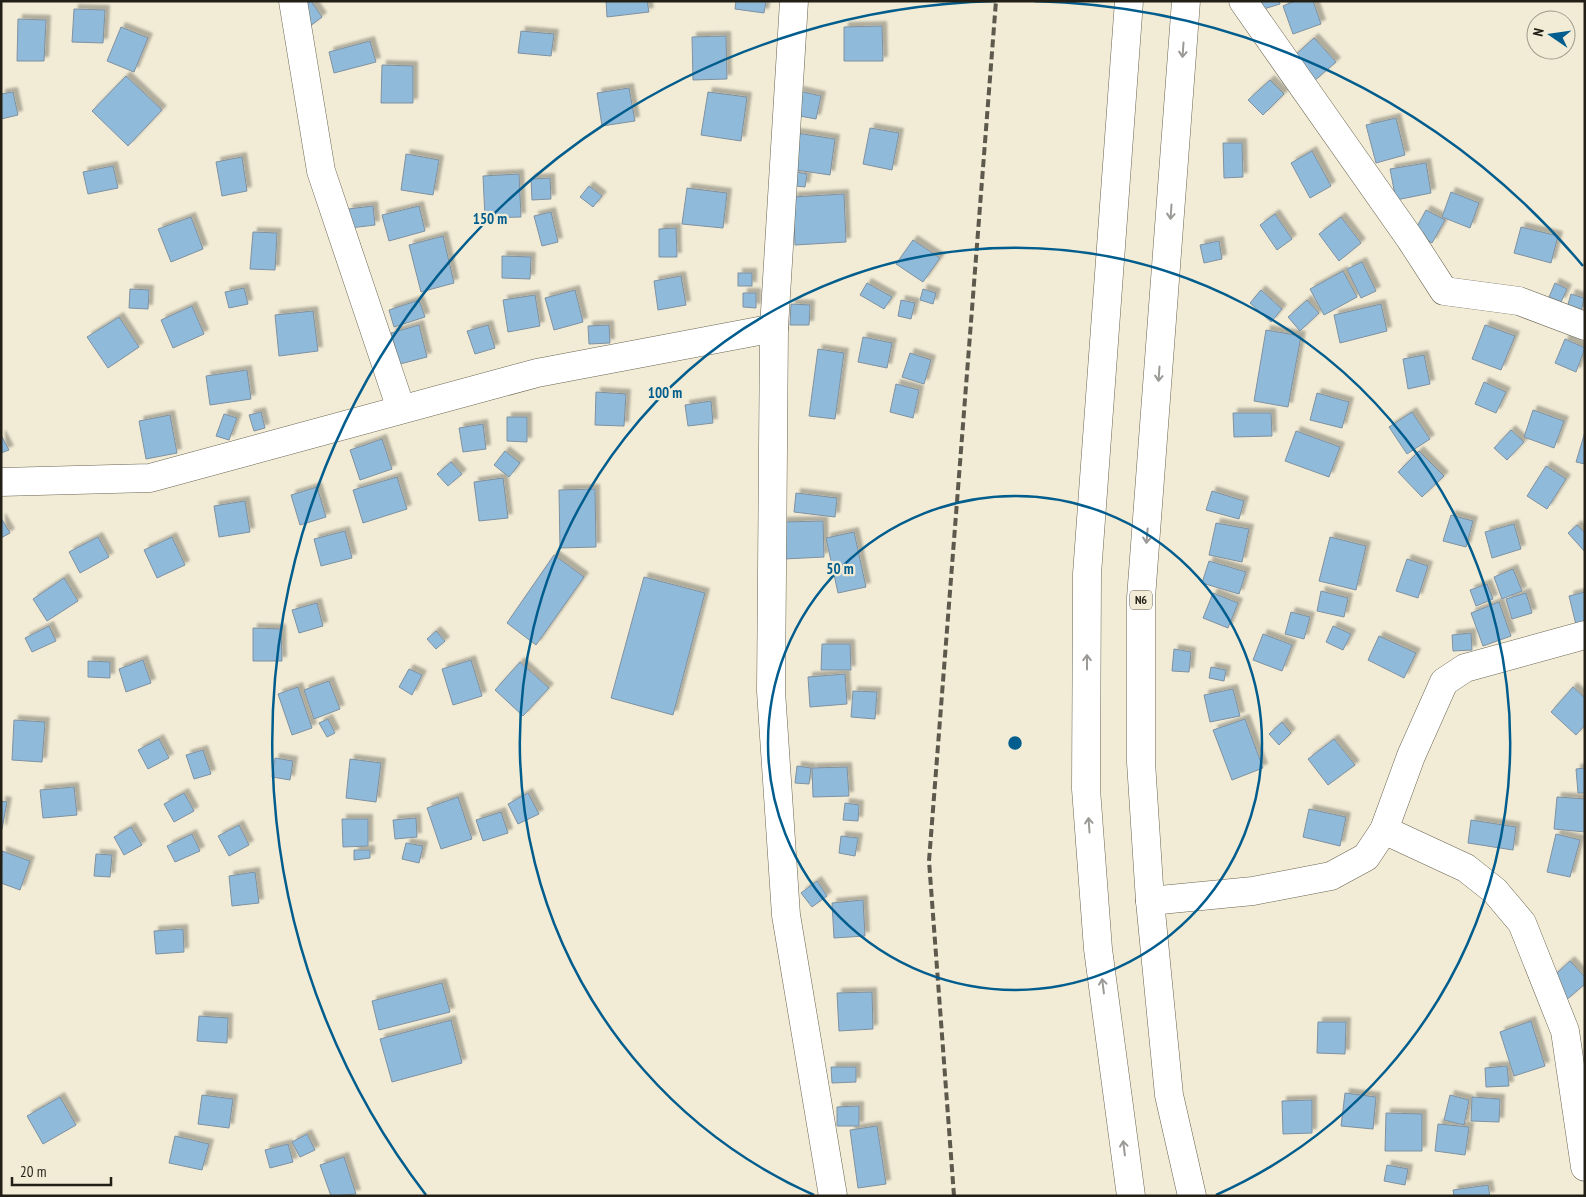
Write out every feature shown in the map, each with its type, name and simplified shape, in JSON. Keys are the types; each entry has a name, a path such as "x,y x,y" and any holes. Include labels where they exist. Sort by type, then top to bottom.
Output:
{"main road":[{"path":"293,1 321,171 401,409"},
{"path":"794,1 774,328 771,691 786,915 832,1196"},
{"path":"1129,1 1087,574 1086,789 1098,949 1130,1196"},
{"name":"N6","path":"1186,1 1141,598 1141,762 1150,901 1169,1095 1192,1196"},
{"path":"1243,1 1411,240 1444,291 1519,301 1585,326"},
{"path":"1,482 150,478 537,374 774,328"},
{"path":"1150,901 1253,891 1331,876 1366,857 1384,830 1411,756 1444,682 1465,668 1585,635"},
{"path":"1384,830 1466,868 1495,891 1522,923 1564,1031 1585,1167"}],"building":[{"path":"311,1 322,17 309,27 297,10"},
{"path":"606,1 647,1 649,12 607,17"},
{"path":"736,1 766,1 764,13 735,9"},
{"path":"1251,1 1279,1 1280,4 1254,12"},
{"path":"1295,1 1313,1 1321,24 1293,34 1283,6"},
{"path":"74,9 105,10 103,43 72,42"},
{"path":"18,19 46,20 44,61 17,61"},
{"path":"882,26 883,61 844,61 844,27"},
{"path":"121,27 148,38 134,72 107,61"},
{"path":"521,31 554,34 551,56 518,53"},
{"path":"726,36 727,79 693,80 692,37"},
{"path":"1314,38 1336,62 1313,82 1292,58"},
{"path":"370,41 376,62 334,73 329,52"},
{"path":"382,65 413,66 413,103 381,103"},
{"path":"126,76 162,110 128,146 92,111"},
{"path":"1270,80 1284,94 1263,115 1248,100"},
{"path":"629,88 635,121 602,126 597,93"},
{"path":"799,91 821,96 816,119 794,115"},
{"path":"13,92 18,115 1,119 1,94"},
{"path":"708,92 747,97 741,141 701,135"},
{"path":"1396,118 1405,155 1376,163 1366,125"},
{"path":"870,128 899,133 892,170 863,164"},
{"path":"796,133 835,139 830,175 790,169"},
{"path":"1223,143 1242,143 1243,177 1224,178"},
{"path":"1312,151 1331,186 1310,198 1291,163"},
{"path":"406,154 439,160 433,195 401,190"},
{"path":"242,157 247,191 222,196 216,162"},
{"path":"1426,163 1431,193 1396,200 1390,169"},
{"path":"113,166 118,188 88,194 83,172"},
{"path":"791,171 807,174 805,187 788,185"},
{"path":"519,174 521,217 485,218 483,176"},
{"path":"550,178 551,199 532,200 531,179"},
{"path":"589,186 602,196 593,207 580,197"},
{"path":"687,188 727,193 723,228 682,224"},
{"path":"1451,192 1479,203 1470,228 1442,217"},
{"path":"844,194 846,242 795,245 793,197"},
{"path":"373,206 375,225 350,228 348,209"},
{"path":"419,206 425,231 389,241 382,215"},
{"path":"1426,210 1445,220 1432,243 1414,232"},
{"path":"551,212 558,242 542,246 534,216"},
{"path":"1275,214 1292,239 1277,250 1260,225"},
{"path":"191,217 203,249 171,262 158,229"},
{"path":"1341,217 1361,243 1339,261 1319,234"},
{"path":"1521,227 1558,236 1551,263 1514,253"},
{"path":"676,228 677,257 659,257 659,229"},
{"path":"253,232 277,233 275,270 250,269"},
{"path":"443,236 454,283 421,292 409,245"},
{"path":"913,240 940,258 923,282 896,264"},
{"path":"1219,241 1222,259 1204,263 1200,245"},
{"path":"502,256 531,257 530,279 502,278"},
{"path":"1362,262 1376,291 1361,298 1347,269"},
{"path":"1343,271 1357,297 1324,315 1310,289"},
{"path":"738,273 752,273 752,286 738,286"},
{"path":"681,276 686,305 658,310 654,281"},
{"path":"867,283 892,297 884,309 860,295"},
{"path":"1555,283 1567,289 1561,302 1549,297"},
{"path":"244,288 248,304 229,308 225,292"},
{"path":"130,289 149,290 148,309 129,308"},
{"path":"923,289 936,293 933,304 920,300"},
{"path":"575,290 583,322 554,330 545,298"},
{"path":"1261,290 1282,309 1271,322 1250,303"},
{"path":"743,293 756,293 756,308 743,307"},
{"path":"1571,294 1584,298 1581,312 1567,308"},
{"path":"535,295 540,326 508,332 503,300"},
{"path":"419,300 425,317 394,327 389,310"},
{"path":"901,300 915,303 911,319 898,316"},
{"path":"1307,300 1319,313 1300,331 1288,317"},
{"path":"791,304 810,305 809,325 790,325"},
{"path":"1381,304 1387,331 1340,343 1334,315"},
{"path":"192,306 204,334 173,348 161,320"},
{"path":"313,311 318,351 279,356 275,315"},
{"path":"119,317 139,347 108,368 87,337"},
{"path":"419,325 427,357 400,364 391,333"},
{"path":"488,325 495,348 475,354 467,331"},
{"path":"609,325 610,343 589,344 588,326"},
{"path":"1485,325 1515,336 1501,370 1472,359"},
{"path":"1266,330 1301,336 1288,407 1254,401"},
{"path":"863,337 892,343 887,368 858,362"},
{"path":"1565,339 1585,348 1576,372 1555,363"},
{"path":"818,349 844,353 835,419 809,416"},
{"path":"910,353 931,360 924,384 902,377"},
{"path":"1424,355 1430,384 1408,389 1403,359"},
{"path":"247,370 251,399 210,405 206,376"},
{"path":"1484,382 1506,392 1496,413 1475,404"},
{"path":"896,384 919,390 913,418 890,412"},
{"path":"596,392 626,394 624,426 595,425"},
{"path":"1317,393 1349,402 1342,428 1310,420"},
{"path":"711,401 713,423 688,426 685,405"},
{"path":"1533,410 1564,421 1554,448 1524,437"},
{"path":"261,412 265,428 254,431 249,415"},
{"path":"1412,412 1430,439 1407,454 1389,427"},
{"path":"1233,413 1271,413 1272,436 1234,437"},
{"path":"224,414 237,418 229,440 216,436"},
{"path":"170,415 177,453 146,459 139,421"},
{"path":"507,417 527,417 527,442 507,441"},
{"path":"483,424 486,449 463,452 459,428"},
{"path":"1511,430 1524,442 1507,460 1494,448"},
{"path":"1296,431 1340,447 1329,477 1285,461"},
{"path":"1585,432 1585,464 1576,462"},
{"path":"1,435 9,450 1,453"},
{"path":"382,439 392,469 360,480 350,450"},
{"path":"505,451 520,463 509,477 494,465"},
{"path":"1419,451 1444,476 1422,497 1398,472"},
{"path":"451,462 462,474 448,486 437,474"},
{"path":"1546,466 1566,479 1547,509 1527,496"},
{"path":"397,477 407,509 363,523 353,490"},
{"path":"503,478 508,518 479,521 474,482"},
{"path":"317,487 326,517 300,525 291,495"},
{"path":"595,489 596,547 560,548 559,490"},
{"path":"1212,491 1244,501 1239,519 1206,510"},
{"path":"796,493 837,498 835,517 794,512"},
{"path":"245,501 250,532 219,537 214,506"},
{"path":"1451,515 1473,521 1466,547 1443,541"},
{"path":"1,518 10,533 1,538"},
{"path":"823,521 824,557 784,559 782,522"},
{"path":"1216,523 1249,529 1242,562 1209,555"},
{"path":"1514,524 1521,549 1492,558 1485,532"},
{"path":"1577,525 1585,533 1585,552 1568,533"},
{"path":"345,531 352,558 321,566 314,539"},
{"path":"854,532 866,587 838,593 826,538"},
{"path":"98,537 109,557 80,573 69,552"},
{"path":"172,537 185,565 157,578 144,550"},
{"path":"1330,537 1366,546 1356,590 1319,581"},
{"path":"554,555 584,577 536,645 507,623"},
{"path":"1407,559 1428,566 1418,598 1396,591"},
{"path":"1209,561 1246,572 1239,594 1202,583"},
{"path":"1513,569 1522,591 1502,599 1494,577"},
{"path":"644,577 705,593 673,715 611,698"},
{"path":"64,578 78,601 47,621 33,599"},
{"path":"1487,584 1493,599 1476,606 1470,590"},
{"path":"1321,591 1348,598 1344,617 1317,611"},
{"path":"1585,592 1585,627 1577,629 1569,596"},
{"path":"1213,593 1238,603 1228,628 1203,618"},
{"path":"1526,593 1532,613 1512,619 1506,599"},
{"path":"1499,602 1511,636 1483,646 1471,613"},
{"path":"317,603 323,626 299,633 292,610"},
{"path":"1291,612 1310,617 1304,639 1285,634"},
{"path":"49,626 56,641 32,652 25,638"},
{"path":"1333,626 1351,634 1343,650 1326,642"},
{"path":"253,628 281,629 282,661 253,661"},
{"path":"436,631 445,641 436,649 427,639"},
{"path":"1471,633 1472,650 1453,651 1452,635"},
{"path":"1263,634 1292,645 1282,671 1253,660"},
{"path":"1379,636 1416,653 1404,678 1368,660"},
{"path":"822,644 850,644 851,670 821,670"},
{"path":"1174,649 1191,652 1189,672 1172,671"},
{"path":"143,660 151,683 126,692 119,669"},
{"path":"471,660 482,696 453,705 442,669"},
{"path":"88,661 110,662 110,678 88,677"},
{"path":"520,662 549,688 523,716 495,690"},
{"path":"1211,667 1226,670 1224,681 1209,678"},
{"path":"409,669 422,675 412,695 399,687"},
{"path":"845,674 847,704 810,707 808,677"},
{"path":"329,681 340,709 314,719 304,690"},
{"path":"298,687 312,728 292,735 278,694"},
{"path":"1573,687 1585,698 1585,725 1576,735 1551,712"},
{"path":"1233,689 1240,716 1210,722 1204,695"},
{"path":"853,691 877,692 875,719 851,717"},
{"path":"328,719 335,733 327,737 319,723"},
{"path":"1245,719 1263,768 1232,780 1213,730"},
{"path":"14,720 45,722 42,762 12,760"},
{"path":"1282,722 1291,733 1279,745 1269,734"},
{"path":"159,739 169,758 148,769 138,750"},
{"path":"1334,739 1355,765 1328,785 1308,759"},
{"path":"203,750 211,774 194,779 186,755"},
{"path":"275,758 293,761 290,780 272,777"},
{"path":"350,759 381,763 376,802 346,798"},
{"path":"797,766 811,768 809,784 795,783"},
{"path":"847,767 849,796 813,797 812,768"},
{"path":"1585,768 1585,793 1578,793 1576,769"},
{"path":"74,787 77,815 43,818 40,790"},
{"path":"184,793 194,811 174,822 164,804"},
{"path":"528,793 539,814 518,824 508,804"},
{"path":"458,797 472,839 441,849 427,808"},
{"path":"1557,797 1585,799 1585,832 1554,829"},
{"path":"1,801 7,802 2,829 1,829"},
{"path":"845,803 859,805 858,821 843,820"},
{"path":"1309,809 1346,817 1340,846 1303,837"},
{"path":"501,812 508,833 483,841 476,820"},
{"path":"416,818 417,837 395,839 393,820"},
{"path":"342,819 368,819 368,846 343,847"},
{"path":"1471,820 1516,827 1513,850 1468,843"},
{"path":"239,825 249,845 229,856 218,836"},
{"path":"131,827 142,845 124,855 114,837"},
{"path":"192,834 200,851 175,862 167,846"},
{"path":"1556,834 1580,840 1570,877 1547,872"},
{"path":"841,836 858,838 855,856 839,853"},
{"path":"406,843 423,846 419,863 402,859"},
{"path":"354,850 370,850 370,858 354,860"},
{"path":"2,851 30,861 20,890 1,883"},
{"path":"96,854 112,855 110,877 94,876"},
{"path":"255,872 259,903 232,906 229,876"},
{"path":"817,881 827,896 812,907 801,893"},
{"path":"863,900 865,936 834,938 832,903"},
{"path":"183,929 184,952 156,954 154,931"},
{"path":"1570,961 1585,977 1585,984 1565,1001 1547,982"},
{"path":"442,983 450,1012 379,1030 372,1001"},
{"path":"872,992 873,1029 839,1031 837,993"},
{"path":"199,1016 228,1018 227,1043 197,1041"},
{"path":"451,1020 462,1063 392,1082 380,1039"},
{"path":"1531,1021 1545,1066 1514,1076 1500,1032"},
{"path":"1318,1022 1346,1022 1345,1054 1317,1053"},
{"path":"1507,1066 1509,1086 1486,1087 1485,1068"},
{"path":"831,1067 856,1067 856,1082 832,1083"},
{"path":"1345,1093 1376,1097 1373,1129 1341,1126"},
{"path":"202,1095 233,1099 229,1128 198,1124"},
{"path":"1450,1095 1469,1100 1464,1125 1444,1120"},
{"path":"60,1097 76,1125 43,1144 27,1116"},
{"path":"1472,1097 1500,1099 1499,1122 1471,1121"},
{"path":"1312,1100 1312,1133 1283,1134 1282,1101"},
{"path":"859,1106 859,1126 837,1126 837,1107"},
{"path":"1386,1113 1422,1114 1422,1151 1385,1151"},
{"path":"1438,1124 1469,1127 1465,1155 1435,1151"},
{"path":"877,1126 886,1184 858,1188 850,1130"},
{"path":"307,1134 315,1150 300,1157 292,1142"},
{"path":"175,1136 209,1144 202,1170 169,1163"},
{"path":"288,1144 293,1162 270,1168 265,1150"},
{"path":"344,1157 356,1194 331,1196 320,1165"},
{"path":"1387,1165 1408,1169 1405,1185 1384,1181"},
{"path":"1488,1185 1490,1196 1454,1196 1453,1190"}],"railway":[{"path":"954,1196 929,861 996,1"}]}
